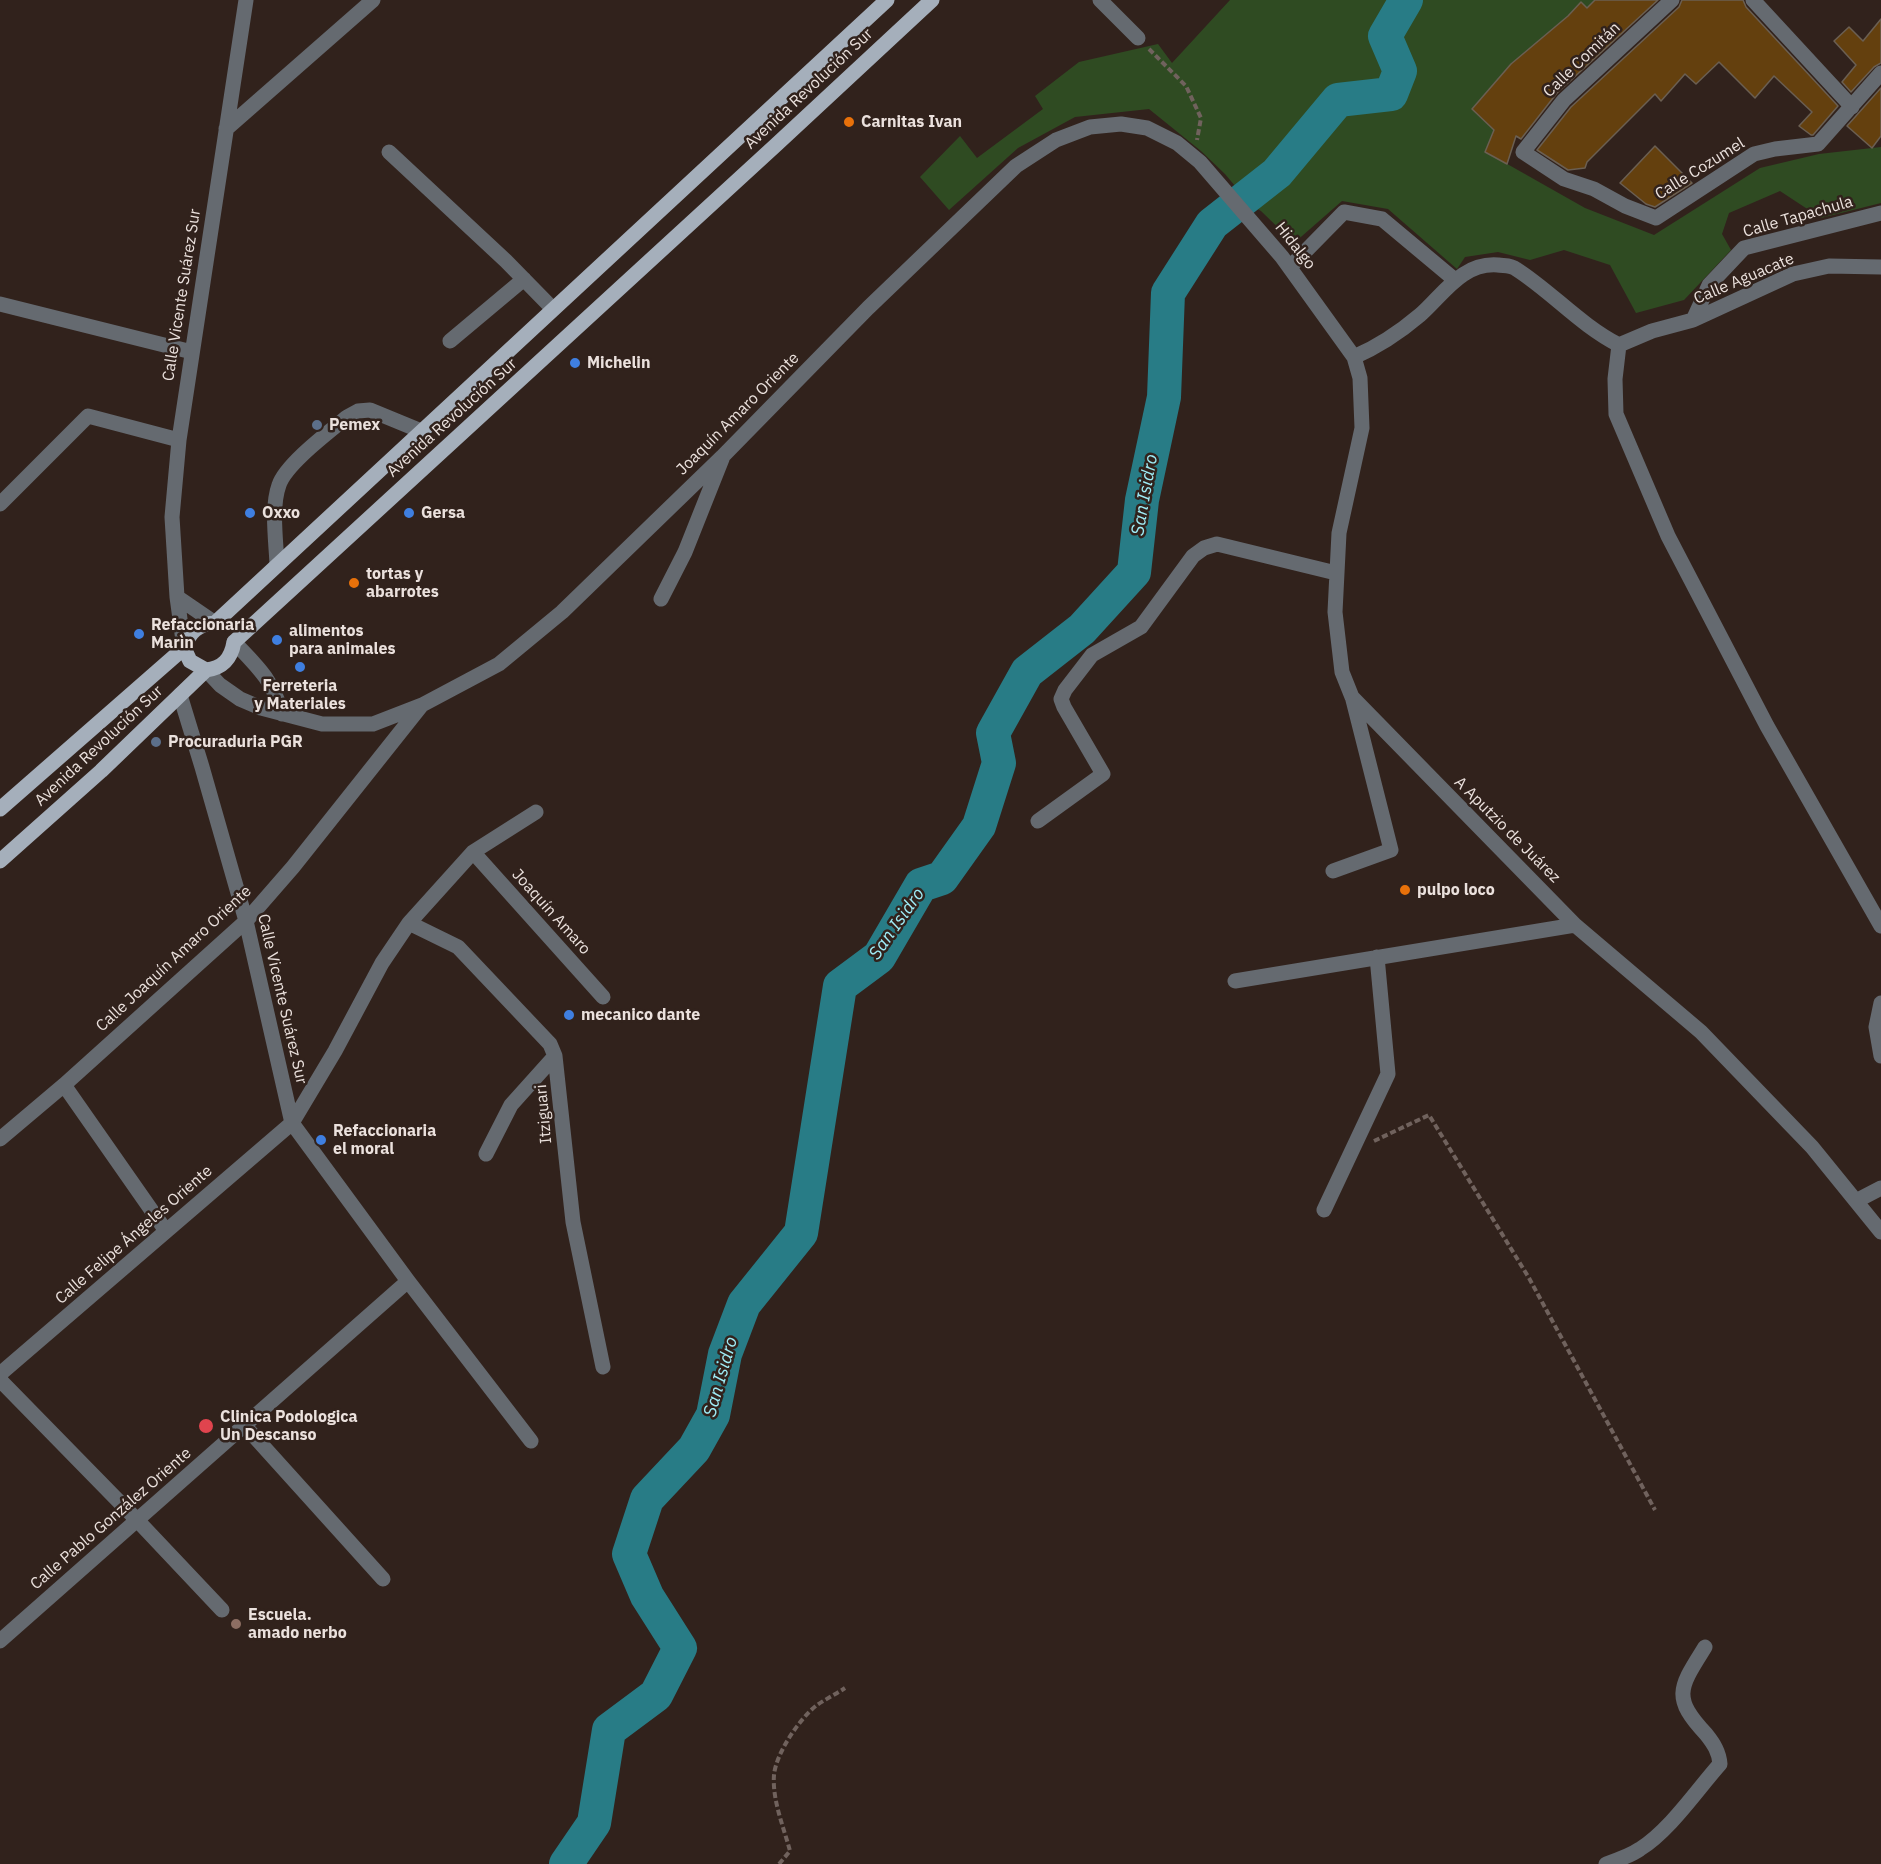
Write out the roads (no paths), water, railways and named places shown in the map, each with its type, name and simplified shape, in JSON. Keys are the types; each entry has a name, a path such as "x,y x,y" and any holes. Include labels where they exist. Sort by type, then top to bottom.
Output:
{"main road":[{"name":"Avenida Revolución Sur","path":"0,809 184,648 196,628 215,623 886,0"},
{"name":"Avenida Revolución Sur","path":"0,861 101,771 206,670 218,668 228,659 234,642 932,0"},
{"path":"215,623 226,630 234,642"},
{"path":"184,648 190,660 206,670"}],"street":[{"name":"Calle Vicente Suárez Sur","path":"184,648 177,597 172,517 179,440 246,0"},
{"path":"226,129 373,0"},
{"path":"1100,0 1138,39"},
{"name":"Calle Comitán","path":"1523,152 1564,100 1672,0"},
{"path":"1753,0 1852,107"},
{"name":"Calle Cozumel","path":"1523,152 1564,179 1594,189 1625,206 1656,218 1754,154 1774,149 1818,144 1881,73"},
{"name":"Joaquín Amaro Oriente","path":"206,670 220,685 240,699 261,708 322,724 373,724 422,705 499,664 562,612 722,457 868,308 1016,166 1056,140 1090,127 1121,124 1147,128 1178,143 1200,162"},
{"path":"389,152 553,309"},
{"name":"Hidalgo","path":"1200,162 1286,262 1354,357"},
{"path":"1286,262 1344,212 1382,219 1455,280"},
{"name":"Calle Tapachula","path":"1693,320 1709,285 1744,248 1881,213"},
{"path":"1354,357 1372,349 1419,315 1455,280 1475,268 1490,265 1513,267 1597,333 1619,345"},
{"name":"Calle Aguacate","path":"1693,320 1793,274 1829,266 1881,267"},
{"path":"450,341 524,279"},
{"path":"0,304 192,352"},
{"path":"1619,345 1652,331 1693,320"},
{"path":"1619,345 1615,379 1616,414 1668,536 1767,726 1881,926"},
{"name":"A Aputzio de Juárez","path":"1354,357 1360,378 1362,428 1339,533 1335,612 1337,646 1342,672 1352,697 1575,925 1701,1032 1812,1147 1881,1232"},
{"path":"277,564 276,499 279,484 287,470 347,417 358,411 370,410 421,431"},
{"path":"0,504 88,416 179,440"},
{"path":"661,600 685,552 722,457"},
{"path":"1038,821 1103,774 1064,707 1061,699 1065,690 1092,655 1141,627 1193,556 1204,548 1217,544 1336,573"},
{"path":"177,597 215,623"},
{"path":"234,642 263,672 277,694 282,714"},
{"name":"Calle Vicente Suárez Sur","path":"180,695 246,921 292,1123 408,1281 531,1441"},
{"path":"1333,871 1391,850 1352,697"},
{"name":"Calle Joaquín Amaro Oriente","path":"0,1139 64,1085 246,921 293,867 422,705"},
{"name":"Calle Felipe Ángeles Oriente","path":"0,1374 292,1123 335,1051 382,963 409,923 473,852 536,812"},
{"name":"Joaquín Amaro","path":"473,852 603,997"},
{"name":"Itziguari","path":"409,923 458,947 550,1044 555,1056 573,1222 603,1367"},
{"path":"1235,981 1575,925"},
{"path":"1324,1210 1388,1074 1377,957"},
{"path":"1881,1004 1876,1027 1881,1056"},
{"path":"486,1154 511,1106 555,1056"},
{"path":"64,1085 166,1231"},
{"path":"1856,1201 1881,1188"},
{"name":"Calle Pablo González Oriente","path":"0,1641 408,1281"},
{"path":"0,1380 138,1520 222,1610"},
{"path":"244,1425 383,1579"},
{"path":"1606,1864 1638,1851 1648,1844 1720,1764 1717,1749 1693,1721 1683,1701 1686,1678 1705,1647"}],"waterway":[{"name":"San Isidro","path":"566,1864 594,1823 609,1730 656,1695 680,1648 647,1596 629,1554 647,1499 694,1449 713,1415 725,1354 744,1304 801,1233 840,986 879,957 921,885 942,878 979,826 999,763 993,733 1027,672 1082,629 1134,572 1142,500 1164,397 1168,293 1212,224 1277,173 1338,100 1391,94 1400,71 1385,36 1406,0"}],"place":[{"name":"Carnitas Ivan","path":"849,122"},
{"name":"Michelin","path":"575,363"},
{"name":"Pemex","path":"317,425"},
{"name":"Oxxo","path":"250,513"},
{"name":"Gersa","path":"409,513"},
{"name":"tortas y abarrotes","path":"354,583"},
{"name":"Refaccionaria Marìn","path":"139,634"},
{"name":"alimentos para animales","path":"277,640"},
{"name":"Ferreteria y Materiales","path":"300,667"},
{"name":"Procuraduria PGR","path":"156,742"},
{"name":"pulpo loco","path":"1405,890"},
{"name":"mecanico dante","path":"569,1015"},
{"name":"Refaccionaria el moral","path":"321,1140"},
{"name":"Clinica Podologica Un Descanso","path":"206,1426"},
{"name":"Escuela. amado nerbo","path":"236,1624"}]}
